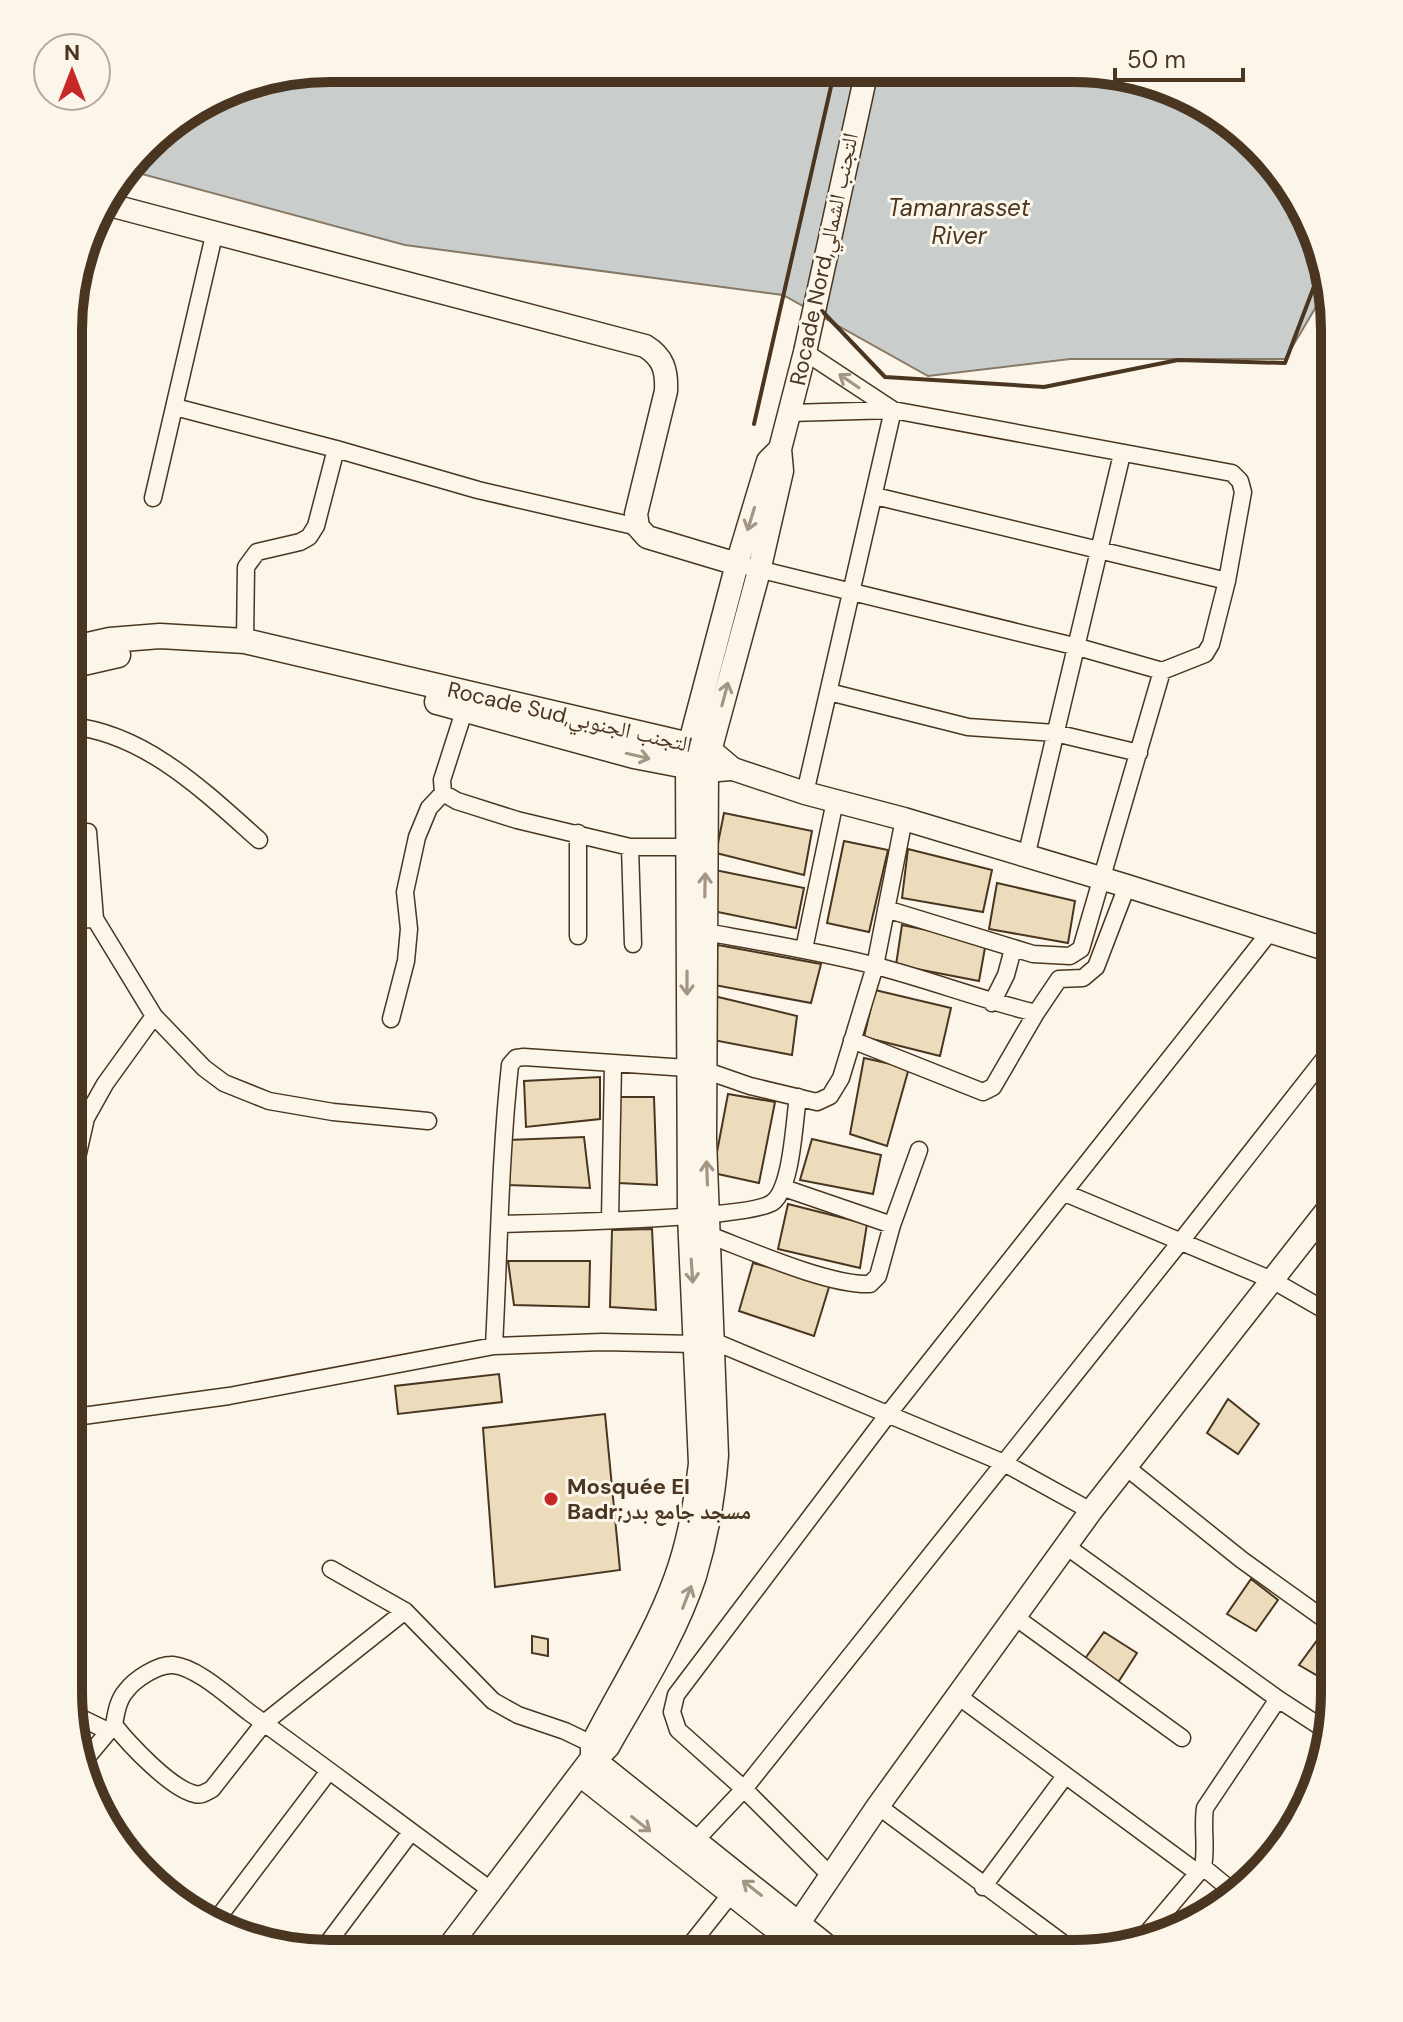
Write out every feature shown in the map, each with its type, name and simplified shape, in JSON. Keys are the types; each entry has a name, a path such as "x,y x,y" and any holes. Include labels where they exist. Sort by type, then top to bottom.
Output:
{"main road":[{"name":"Rocade Sud,التجنب الجنوبي","path":"82,646 110,640 160,636 245,641 704,760"},
{"name":"Rocade Sud,التجنب الجنوبي","path":"82,663 149,652 223,655 275,662 468,701"}],"street":[{"name":"Rocade Nord,التجنب الشمالي","path":"704,760 748,567 768,461 780,449 790,413 864,82"},
{"path":"115,206 645,346 658,354 667,374 666,391 637,500 638,527"},
{"path":"153,498 215,231"},
{"path":"805,352 893,410"},
{"path":"175,407 478,490 638,527 647,537 748,567 1078,647 1162,671 1205,654 1215,633 1243,492 1240,481 1232,473 893,410 790,413"},
{"path":"805,793 893,410"},
{"path":"245,641 246,567 257,552 309,537 316,526 336,449"},
{"path":"1026,857 1122,454"},
{"path":"875,496 1227,581"},
{"path":"886,909 1033,954 1070,956 1081,949 1162,671"},
{"path":"829,692 968,727 1055,733 1139,753"},
{"path":"391,1019 406,961 409,929 405,892 417,837 429,808 443,793 442,780 468,701"},
{"path":"82,728 109,733 160,760 199,787 259,840"},
{"path":"704,760 805,793 904,819 1127,886 1321,948"},
{"path":"454,1940 588,1759 599,1756 608,1747 679,1617 694,1578 714,1496 717,1455 704,1343 688,847 704,760"},
{"path":"696,1069 705,932 704,760"},
{"path":"443,793 457,801 517,820 630,847 688,847"},
{"path":"804,949 835,801"},
{"path":"494,1346 503,1132 510,1065 516,1058 524,1057 696,1069 817,1102 830,1096 841,1078 875,966 904,819"},
{"path":"88,832 95,919 154,1016 204,1068 224,1083 269,1101 333,1112 428,1121"},
{"path":"578,833 578,936"},
{"path":"630,847 633,944"},
{"path":"852,1040 983,1092 993,1087 1059,979 1083,978 1096,967 1127,886"},
{"path":"82,920 95,919"},
{"path":"705,932 804,949 875,966 992,1003 1036,1013"},
{"path":"831,1876 744,1789 678,1730 672,1712 676,1695 889,1413 1269,933"},
{"path":"992,1003 1006,975 1013,949"},
{"path":"82,1136 86,1118 105,1084 154,1016"},
{"path":"694,1842 744,1789 1320,1063"},
{"path":"610,1219 613,1064"},
{"path":"501,1224 610,1219 702,1222 762,1209 775,1202 784,1188 798,1097"},
{"path":"702,1222 780,1262 856,1285 870,1284 878,1276 892,1225 919,1150"},
{"path":"784,1188 892,1225"},
{"path":"1065,1193 1272,1280 1320,1308"},
{"path":"787,1939 878,1806 1091,1511 1320,1219"},
{"path":"82,1416 229,1396 494,1346 602,1342 704,1343 889,1413 1004,1463 1091,1511"},
{"path":"1126,1467 1242,1560 1320,1616"},
{"path":"1066,1546 1318,1725"},
{"path":"331,1569 405,1611 493,1701 518,1715 565,1731 588,1759 730,1895 787,1939"},
{"path":"84,1718 111,1728 173,1782 197,1795 212,1789 264,1723 405,1611"},
{"path":"1015,1617 1182,1738"},
{"path":"90,1753 111,1728 116,1709 126,1691 142,1677 171,1665 189,1668 492,1891"},
{"path":"958,1696 1065,1776 1226,1887"},
{"path":"1152,1927 1200,1870 1206,1852 1205,1808 1278,1699"},
{"path":"588,1759 694,1842 787,1939"},
{"path":"221,1914 329,1771"},
{"path":"983,1887 1065,1776"},
{"path":"878,1806 1058,1940"},
{"path":"330,1940 411,1832"},
{"path":"694,1940 730,1895"}],"water":[{"name":"Tamanrasset River","path":"314,83 1106,84 1137,90 1197,115 1224,133 1260,166 1295,220 1313,266 1319,301 1285,359 1070,359 928,376 783,295 405,245 138,173 166,143 206,115 250,95"}],"building":[{"path":"724,813 812,831 804,875 716,853"},
{"path":"844,841 888,850 869,932 827,923"},
{"path":"908,849 992,870 983,912 902,898"},
{"path":"715,870 804,888 796,928 708,910"},
{"path":"997,883 1075,901 1068,943 989,929"},
{"path":"902,925 986,942 979,981 896,965"},
{"path":"718,945 821,964 811,1003 709,984"},
{"path":"875,990 951,1008 940,1056 864,1037"},
{"path":"714,996 797,1016 792,1055 708,1039"},
{"path":"864,1058 909,1068 887,1146 850,1134"},
{"path":"600,1077 600,1119 526,1127 524,1081"},
{"path":"728,1094 775,1102 759,1183 713,1173"},
{"path":"618,1097 654,1097 657,1185 619,1183"},
{"path":"584,1137 590,1188 508,1185 506,1140"},
{"path":"812,1139 881,1155 873,1194 800,1180"},
{"path":"788,1204 867,1224 860,1268 778,1249"},
{"path":"652,1229 656,1310 610,1307 612,1230"},
{"path":"508,1261 590,1261 589,1307 514,1305"},
{"path":"753,1263 830,1284 814,1336 739,1311"},
{"path":"499,1374 502,1402 398,1414 395,1386"},
{"path":"1228,1399 1259,1424 1238,1454 1207,1433"},
{"name":"Mosquée El Badr;مسجد جامع بدر","path":"605,1414 620,1570 495,1587 483,1428"},
{"path":"1251,1579 1278,1600 1256,1631 1227,1614"},
{"path":"1104,1632 1137,1653 1117,1684 1084,1660"},
{"path":"532,1636 548,1639 548,1656 532,1653"},
{"path":"1320,1636 1320,1677 1299,1665"}],"wall":[{"path":"754,424 832,82"},
{"path":"822,311 885,377 1044,387 1178,360 1285,363 1316,281"}],"place":[{"name":"Mosquée El Badr;مسجد جامع بدر","path":"551,1499"}]}
